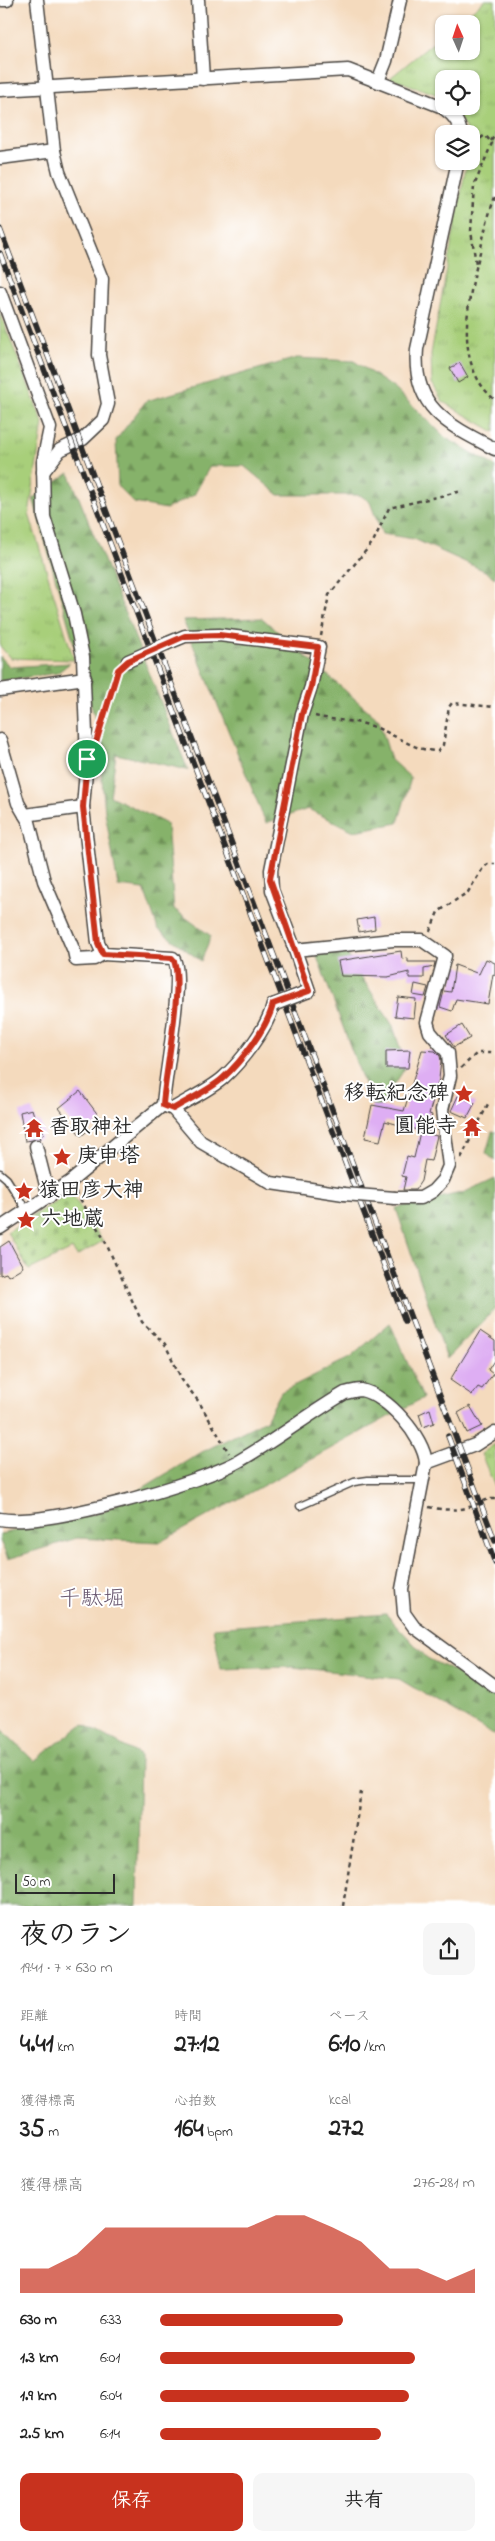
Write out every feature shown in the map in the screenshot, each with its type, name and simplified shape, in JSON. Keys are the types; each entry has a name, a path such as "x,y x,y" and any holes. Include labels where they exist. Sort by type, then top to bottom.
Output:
{"street":[{"path":"0,0 7,0"},
{"path":"37,0 54,151 59,172 102,279 99,355 108,404 104,420 83,439 60,450 43,472"},
{"path":"198,0 203,79"},
{"path":"378,81 386,61 400,0"},
{"path":"0,90 348,70 440,106 451,114 458,125"},
{"path":"0,158 54,151"},
{"path":"456,170 417,349 417,376 426,402 432,410 448,423 495,449"},
{"path":"0,292 50,428 43,472 44,517 74,614 83,657 87,759 83,807 98,943 103,954"},
{"path":"0,1228 70,1182 168,1107 223,1078 260,1033 270,1018 273,1004 309,991 270,879 302,713 311,687 318,647 219,635 185,636 128,661"},
{"path":"0,690 85,678"},
{"path":"0,740 18,803 25,815 44,881 74,951 76,960 94,959 103,954 172,958 176,961 178,967 174,1021 164,1087 168,1107 201,1142 264,1180 298,1189 395,1198 421,1198 433,1191 443,1180 449,1166 442,1110 450,1076 448,1053 430,1032 428,1022 445,956 425,941 393,940 295,950"},
{"path":"25,815 83,807"},
{"path":"36,1146 49,1197"},
{"path":"0,1519 36,1520 154,1492 205,1476 239,1461 345,1393 360,1390 384,1400 404,1421 425,1454 426,1463 416,1504 402,1589 404,1613 414,1627 495,1686"},
{"path":"426,1463 474,1445 495,1432"}],"lane":[{"path":"0,1173 7,1179 27,1211"},
{"path":"300,1506 354,1482 368,1480 423,1480"}],"path":[{"path":"480,137 485,134 491,141"},
{"path":"476,265 471,231 474,186 495,135"},
{"path":"495,197 476,265 467,312 469,354 477,376 495,400"},
{"path":"318,647 330,596 373,542 389,508 462,491"},
{"path":"97,740 118,670 128,661"},
{"path":"302,713 332,721 376,728 412,746 427,751 438,751 443,745 449,707 452,703 495,707"},
{"path":"425,941 438,912 468,892 483,868 488,864 495,864"},
{"path":"450,1076 477,1052 495,1053"},
{"path":"459,1162 489,1102"},
{"path":"70,1182 104,1239 142,1322 165,1344 182,1380 199,1402 230,1454 223,1459"},
{"path":"416,1504 439,1510 458,1509 470,1507 486,1498 495,1499"},
{"path":"343,1906 361,1792"}],"green space":[{"path":"485,0 495,0 495,432 443,402 432,383 431,354 465,170 480,170 480,125 464,125 457,115 480,115 480,70 435,70 435,94 390,78 435,41 435,60 480,60 480,15 467,15"},
{"path":"0,313 43,423 29,514 74,660 10,658 0,646"},
{"path":"297,358 354,361 395,389 446,438 495,466 495,578 485,571 414,539 382,534 370,502 360,495 279,495 244,466 210,466 194,495 166,509 134,503 118,487 116,440 146,401"},
{"path":"69,473 188,770 116,754 110,796 167,824 174,909 211,936 201,961 158,929 144,889 118,886 105,812 97,726 33,498"},
{"path":"262,618 379,720 391,760 411,778 398,823 354,831 308,809 266,823 183,620"},
{"path":"0,656 10,667 70,663 57,673 0,681"},
{"path":"345,951 393,1026 406,1067 375,1113 316,954"},
{"path":"495,1131 495,1161 486,1153 492,1132"},
{"path":"495,1178 495,1309 447,1359 396,1208 465,1192"},
{"path":"70,1192 103,1241 77,1256 72,1249 29,1270 7,1232"},
{"path":"390,1323 423,1398 160,1542 77,1538 8,1559 0,1541 0,1534 103,1512 202,1452 266,1420 281,1392 351,1357"},
{"path":"495,1444 495,1487 481,1454"},
{"path":"386,1614 427,1658 495,1692 495,1736 399,1679 293,1667 221,1669 213,1628"},
{"path":"83,1724 140,1755 137,1906 0,1906 0,1728 34,1761"}],"building":[{"path":"460,363 468,377 458,383 450,368"},
{"path":"374,917 375,929 359,932 357,920"},
{"path":"401,951 402,959 408,958 408,962 435,962 434,967 424,969 424,978 409,978 409,972 388,977 341,976 338,961"},
{"path":"486,959 495,963 495,975 493,974 488,1004 456,999 452,1011 440,1007 444,991 451,992 455,965 479,974"},
{"path":"415,984 428,987 425,997 413,995"},
{"path":"398,997 416,999 414,1018 395,1016"},
{"path":"462,1025 470,1038 454,1047 446,1035"},
{"path":"410,1050 408,1068 386,1068 386,1051"},
{"path":"422,1050 435,1051 440,1056 441,1061 439,1079 429,1114 432,1115 428,1133 385,1121 380,1141 365,1138 372,1105 404,1111"},
{"path":"80,1091 102,1120 81,1136 59,1108"},
{"path":"458,1096 475,1103 467,1118 451,1111"},
{"path":"32,1109 36,1122 40,1121 44,1134 40,1136 41,1139 25,1141 20,1112"},
{"path":"420,1132 437,1136 431,1161 425,1160 421,1181 415,1190 403,1190 406,1177 402,1176 407,1156 414,1158"},
{"path":"9,1241 23,1267 8,1276 6,1273 0,1275 0,1247"},
{"path":"480,1331 495,1341 495,1359 488,1370 493,1374 482,1389 478,1387 472,1395 450,1380"},
{"path":"470,1406 482,1426 467,1433 458,1413"},
{"path":"430,1409 434,1423 423,1427 419,1414"}],"railway":[{"path":"0,229 495,1541"},
{"path":"0,253 405,1321"},
{"path":"448,1436 495,1563"}],"place":[{"name":"移転紀念碑","path":"464,1094"},
{"name":"圓能寺","path":"472,1127"},
{"name":"香取神社","path":"34,1128"},
{"name":"庚申塔","path":"62,1157"},
{"name":"猿田彦大神","path":"24,1191"},
{"name":"六地蔵","path":"26,1220"}],"district":[{"name":"千駄堀","path":"92,1600"}],"route":[{"path":"219,635 318,647 311,687 302,714 270,870 272,890 309,991 273,1004 270,1018 260,1033 223,1078 173,1109 163,1105 174,1021 178,967 176,961 172,958 103,954 98,943 83,807 87,759 94,749 118,670 128,661 185,636 219,635"}]}
